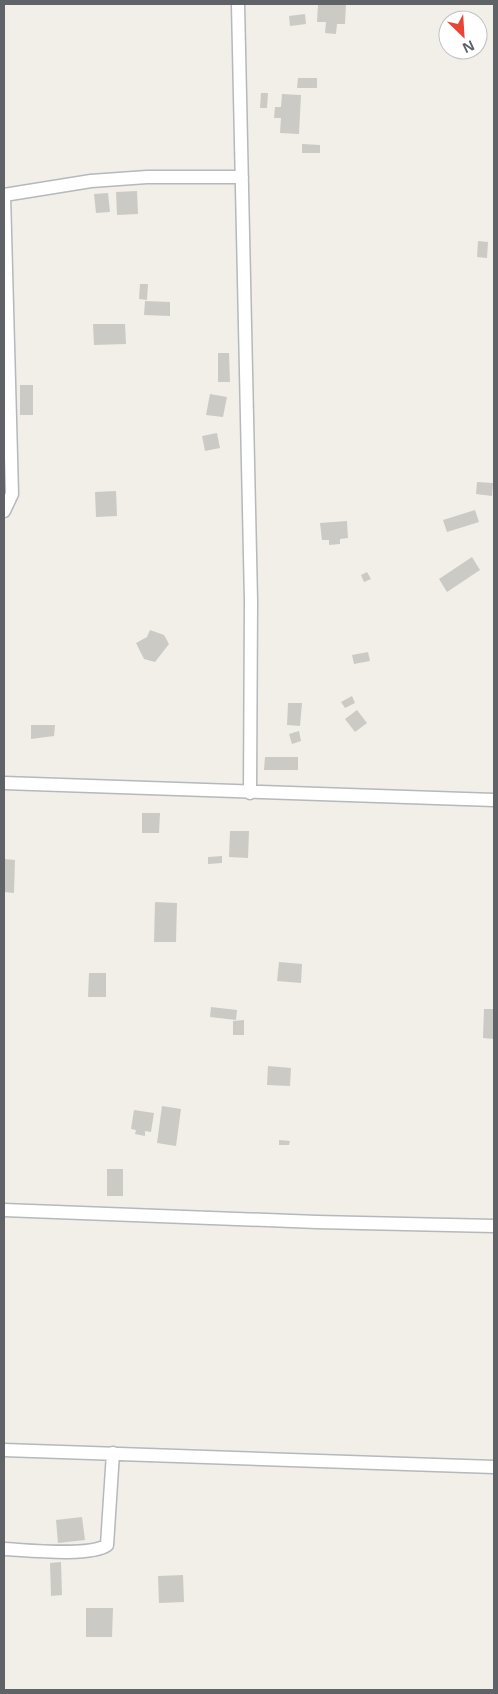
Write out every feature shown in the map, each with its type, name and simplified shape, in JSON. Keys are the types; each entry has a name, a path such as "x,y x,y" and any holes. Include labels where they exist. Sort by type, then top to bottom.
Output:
{"street":[{"path":"238,4 251,592 250,793"},
{"path":"4,511 12,494 4,195 91,181 147,178 242,177"},
{"path":"4,783 494,800"},
{"path":"4,1210 317,1222 494,1226"},
{"path":"4,1450 494,1466"},
{"path":"4,1549 86,1551 102,1549 107,1545 112,1453"}],"building":[{"path":"318,4 346,4 345,24 337,24 336,34 325,33 326,22 317,22"},
{"path":"305,14 306,24 290,26 289,16"},
{"path":"298,78 317,78 317,88 297,88"},
{"path":"261,93 268,93 267,108 260,108"},
{"path":"282,94 301,95 299,134 280,133 281,118 274,118 275,107 281,107"},
{"path":"302,144 320,145 320,153 302,153"},
{"path":"137,191 138,214 117,215 116,192"},
{"path":"108,193 110,212 96,213 94,194"},
{"path":"478,241 488,242 487,258 477,257"},
{"path":"140,284 148,284 147,300 139,299"},
{"path":"145,301 170,302 170,316 144,315"},
{"path":"93,324 125,324 126,344 94,345"},
{"path":"218,353 229,353 230,382 218,382"},
{"path":"20,385 33,385 33,415 20,415"},
{"path":"210,394 227,397 223,417 206,415"},
{"path":"217,433 220,448 205,451 202,436"},
{"path":"477,482 493,483 492,496 476,494"},
{"path":"116,491 117,516 96,517 95,492"},
{"path":"475,510 479,522 447,532 443,520"},
{"path":"347,521 348,538 340,539 340,544 329,545 329,540 322,540 320,523"},
{"path":"472,557 480,570 447,592 439,579"},
{"path":"367,572 371,579 364,582 361,575"},
{"path":"150,630 164,635 169,644 155,662 144,659 136,643 147,637"},
{"path":"368,652 370,661 354,664 352,655"},
{"path":"352,696 355,703 345,708 341,702"},
{"path":"288,703 302,703 300,726 287,725"},
{"path":"357,710 367,723 355,732 345,719"},
{"path":"31,725 55,725 54,736 31,739"},
{"path":"299,731 301,741 292,744 289,734"},
{"path":"265,757 298,757 298,770 264,770"},
{"path":"142,813 160,813 159,833 142,833"},
{"path":"230,831 249,831 248,858 229,857"},
{"path":"222,856 222,863 208,864 208,857"},
{"path":"4,859 15,860 14,893 4,892"},
{"path":"155,902 177,903 176,942 154,942"},
{"path":"279,962 302,964 301,983 277,981"},
{"path":"89,973 106,973 106,997 88,997"},
{"path":"211,1007 237,1010 236,1020 210,1017"},
{"path":"484,1009 494,1009 494,1039 483,1038"},
{"path":"244,1020 244,1035 233,1035 233,1021"},
{"path":"268,1066 291,1068 290,1086 267,1085"},
{"path":"162,1106 181,1109 176,1146 157,1143"},
{"path":"134,1110 154,1113 151,1132 145,1131 145,1136 135,1134 136,1130 131,1129"},
{"path":"279,1140 290,1141 289,1145 279,1145"},
{"path":"107,1169 123,1169 123,1196 107,1196"},
{"path":"82,1517 85,1540 58,1543 56,1520"},
{"path":"61,1562 62,1595 51,1596 50,1563"},
{"path":"183,1575 184,1602 159,1603 158,1576"},
{"path":"86,1608 113,1608 112,1637 86,1637"}]}
